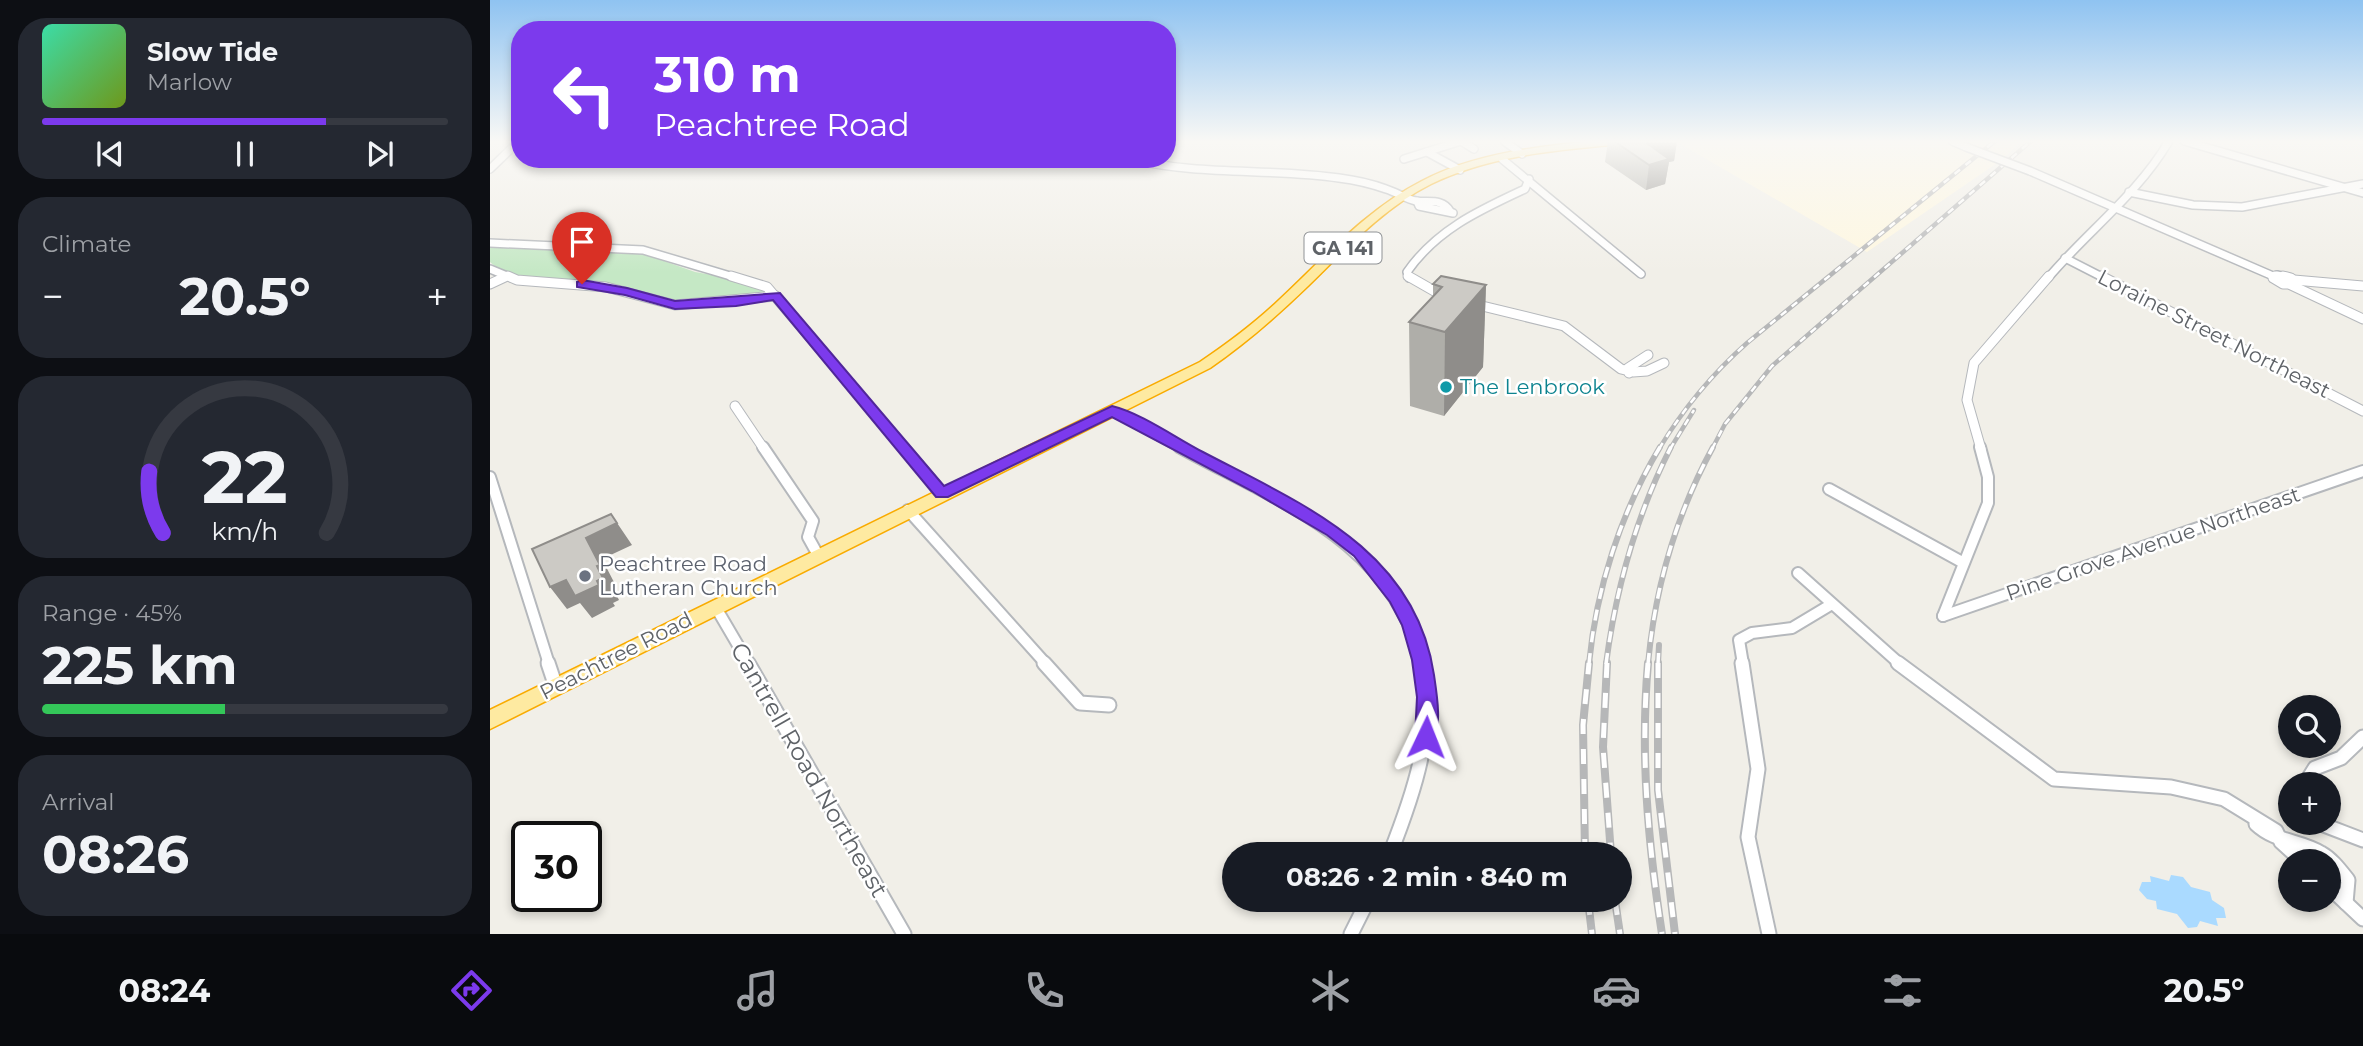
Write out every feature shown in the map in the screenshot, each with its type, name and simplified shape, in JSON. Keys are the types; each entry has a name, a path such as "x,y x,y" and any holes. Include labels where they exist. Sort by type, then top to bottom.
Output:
{"highway":[{"name":"Peachtree Road","path":"490,720 1218,357 1291,298 1359,232 1435,185"}],"street":[{"path":"1369,185 1410,199 1419,206 1450,211 1464,217"},
{"path":"1452,298 1409,278 1407,272 1416,259 1464,217 1525,189 1526,185"},
{"path":"1535,185 1641,274"},
{"path":"2066,185 2117,204 2273,276 2276,281 2363,286"},
{"path":"1829,489 1962,562 1986,513 1989,493 1985,466 1968,413 1965,383 1973,363 2065,258 2136,185"},
{"path":"2337,185 2363,193"},
{"path":"2129,192 2157,199 2254,206 2357,185"},
{"path":"2117,204 2157,199"},
{"path":"490,243 643,250 706,271 755,281 776,296 942,493"},
{"name":"Loraine Street Northeast","path":"2065,258 2363,411"},
{"path":"490,269 505,277 534,282 606,287 675,305 736,302 776,296"},
{"path":"490,284 505,277"},
{"path":"2293,282 2363,320"},
{"path":"1465,302 1568,327 1599,354 1629,373 1643,374 1660,365 1644,357 1628,368 1629,373"},
{"path":"735,405 813,522 808,537 818,555"},
{"path":"1112,411 1333,531 1360,552 1397,598 1411,625 1422,660 1427,697 1426,737 1418,780 1395,842"},
{"name":"Pine Grove Avenue Northeast","path":"1962,562 1943,616 2363,471"},
{"path":"490,477 556,687"},
{"path":"908,510 1080,703 1109,705"},
{"path":"1798,573 1918,680 2054,779 2171,787 2224,799 2246,813 2267,836 2319,851 2335,864 2348,880 2346,903"},
{"path":"1769,934 1748,837 1758,769 1739,640 1752,633 1792,628 1832,604"},
{"name":"Cantrell Road Northeast","path":"715,606 904,934"},
{"path":"2312,772 2315,768 2341,758 2363,737"},
{"path":"2341,832 2363,840"},
{"path":"2281,842 2289,849"},
{"path":"2341,898 2363,919"},
{"path":"1351,934 1362,912"}],"shaded area":[{"path":"1750,185 1966,185 1867,252"}],"green space":[{"path":"490,246 636,251 695,272 751,282 767,292 674,301 603,283 537,280 502,272 490,262"}],"water":[{"path":"2171,875 2183,877 2191,887 2210,892 2212,900 2224,908 2226,918 2216,918 2218,926 2200,921 2197,927 2188,928 2177,914 2157,909 2156,901 2147,899 2139,890 2142,882 2151,882 2150,876 2169,881"}],"building":[{"path":"1441,276 1486,285 1445,332 1409,322 1442,287 1433,284"},
{"path":"611,514 617,523 586,538 600,565 597,566 603,578 597,581 599,585 575,596 566,580 550,587 532,549"}],"railway":[{"path":"1659,449 1699,393 1747,343 1941,185"},
{"path":"1712,449 1725,424 1772,366 1981,185"},
{"path":"1670,448 1694,410"},
{"path":"1589,664 1592,636 1612,552 1633,498 1660,447"},
{"path":"1606,664 1615,608 1629,553 1647,499 1670,448"},
{"path":"1648,664 1656,607 1669,552 1688,499 1712,449"},
{"path":"1658,664 1659,645"},
{"path":"1585,842 1583,725 1589,663"},
{"path":"1607,663 1603,747 1610,842"},
{"path":"1648,663 1645,765 1653,866 1662,934"},
{"path":"1658,664 1658,790 1675,934"},
{"path":"1589,912 1592,934"},
{"path":"1617,912 1620,934"}],"place":[{"name":"The Lenbrook","path":"1446,387"},
{"name":"Peachtree Road Lutheran Church","path":"585,576"}],"route":[{"path":"582,284 627,291 657,302 675,305 736,302 776,296 942,493 1112,411 1257,487 1333,531 1360,552 1380,573 1397,598 1411,625 1422,660 1427,697 1426,737"}]}
